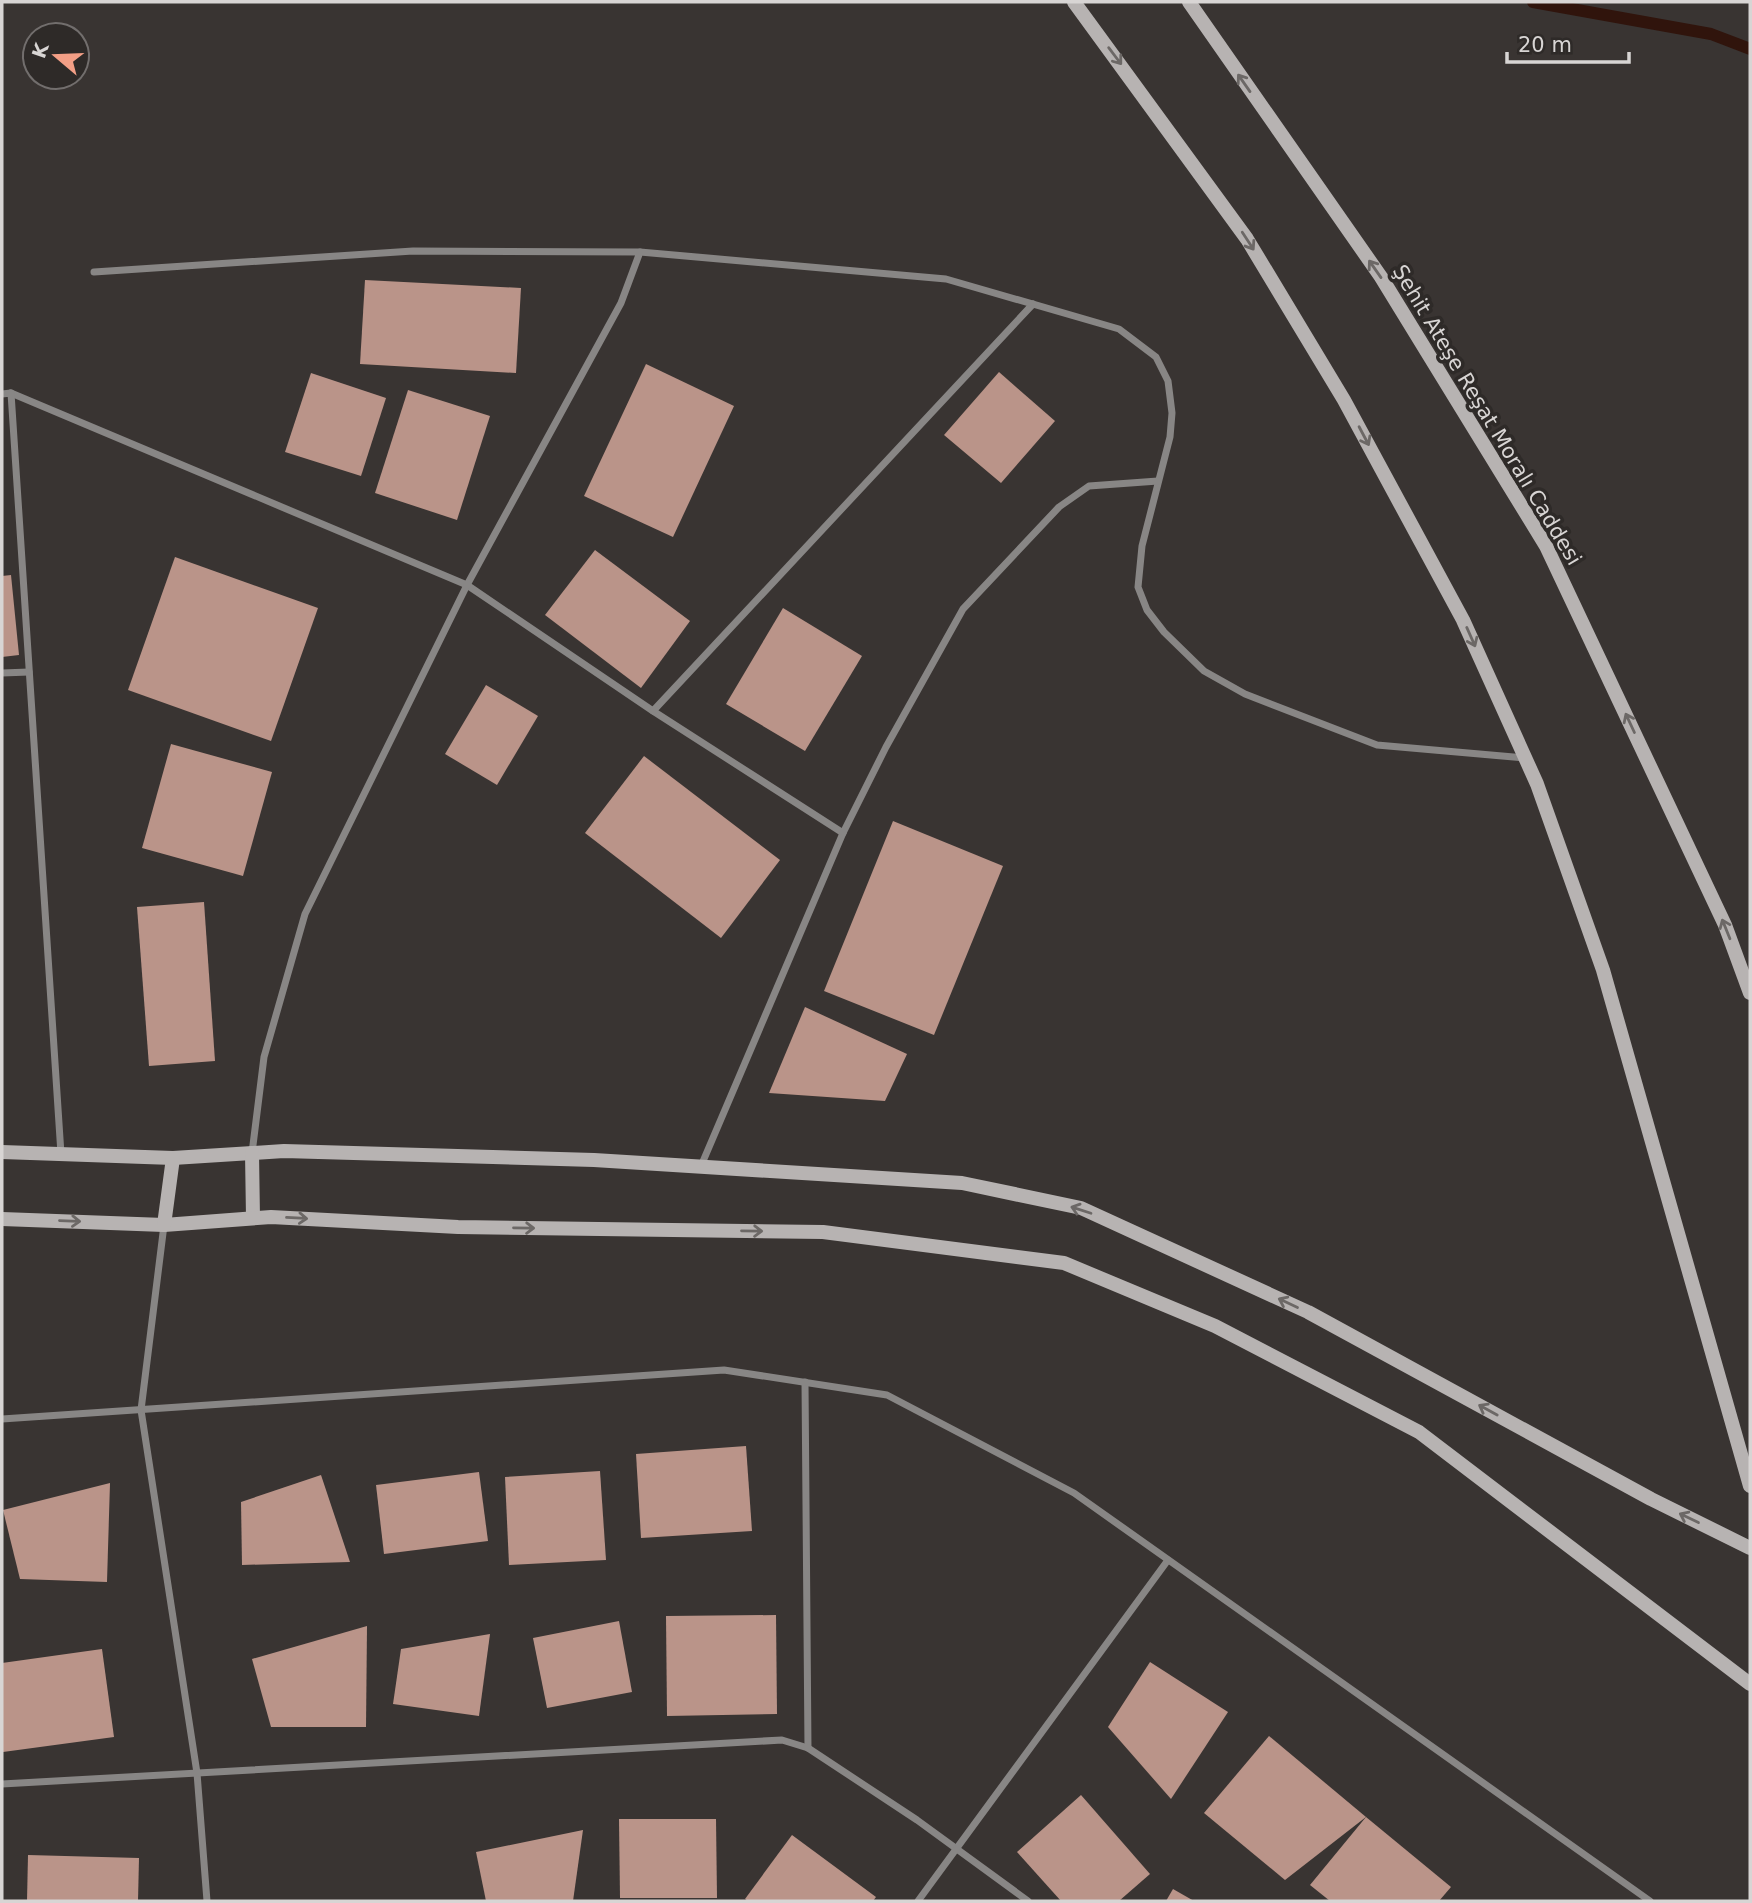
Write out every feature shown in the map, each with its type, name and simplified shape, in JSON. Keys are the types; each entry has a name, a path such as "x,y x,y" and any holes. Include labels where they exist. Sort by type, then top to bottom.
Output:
{"street":[{"path":"1074,2 1247,239 1337,388 1463,620 1526,758 1603,970 1750,1486"},
{"name":"Şehit Ateşe Reşat Moralı Caddesi","path":"1188,2 1381,277 1546,546 1725,925 1750,993"},
{"path":"94,272 413,251 640,252 946,279 1119,329 1156,357 1168,381 1172,413 1170,437 1142,546 1138,587 1147,610 1164,632 1204,671 1245,694 1377,745 1526,758"},
{"path":"253,1218 252,1153 264,1057 306,914 467,585 621,303 640,252"},
{"path":"653,711 1033,304"},
{"path":"61,1154 29,672 6,394 467,585 653,711 843,833"},
{"path":"701,1167 843,833 886,747 963,609 1059,507 1089,486 1158,481"},
{"path":"2,673 29,672"},
{"path":"2,1152 173,1158 284,1151 567,1159 962,1183 1081,1208 1308,1312 1651,1499 1750,1548"},
{"path":"173,1158 141,1410 197,1773 207,1901"},
{"path":"2,1219 164,1226 271,1217 458,1227 823,1232 1064,1263 1215,1326 1419,1432 1750,1684"},
{"path":"2,1419 724,1370 887,1395 1074,1493 1650,1901"},
{"path":"805,1382 808,1748"},
{"path":"918,1901 1168,1560"},
{"path":"2,1784 782,1740 808,1748 1028,1901"}],"building":[{"path":"365,280 521,288 516,373 360,364"},
{"path":"646,364 734,406 673,537 584,496"},
{"path":"999,372 1055,421 1001,483 944,435"},
{"path":"311,373 386,398 361,476 285,452"},
{"path":"408,390 490,416 457,520 375,493"},
{"path":"595,550 690,621 641,688 545,615"},
{"path":"175,557 318,608 271,741 128,690"},
{"path":"11,575 19,655 2,657 2,576"},
{"path":"783,608 862,656 805,751 726,704"},
{"path":"486,685 538,716 497,785 445,754"},
{"path":"171,744 272,772 243,876 142,848"},
{"path":"644,756 780,860 721,938 585,833"},
{"path":"893,821 1003,866 934,1035 824,991"},
{"path":"204,902 215,1061 149,1066 137,907"},
{"path":"805,1007 907,1054 885,1101 769,1093"},
{"path":"746,1446 752,1531 641,1538 636,1454"},
{"path":"600,1471 606,1560 509,1565 505,1477"},
{"path":"479,1472 488,1541 384,1554 376,1485"},
{"path":"321,1475 350,1562 242,1565 241,1502"},
{"path":"110,1483 107,1582 20,1579 3,1510"},
{"path":"776,1615 777,1714 667,1716 666,1616"},
{"path":"619,1621 632,1692 547,1708 533,1638"},
{"path":"367,1626 366,1727 271,1727 252,1659"},
{"path":"490,1634 479,1716 393,1704 401,1649"},
{"path":"102,1649 114,1737 3,1752 2,1663"},
{"path":"1150,1662 1228,1712 1171,1799 1108,1727"},
{"path":"1269,1736 1366,1817 1285,1880 1204,1813"},
{"path":"1081,1795 1150,1874 1119,1901 1061,1901 1017,1852"},
{"path":"1366,1817 1451,1887 1439,1901 1330,1901 1310,1885"},
{"path":"619,1819 716,1819 717,1898 620,1898"},
{"path":"583,1830 573,1901 486,1901 476,1852"},
{"path":"792,1835 876,1897 873,1901 745,1899"},
{"path":"28,1855 139,1858 138,1901 27,1901"},
{"path":"1173,1889 1194,1901 1166,1901"}],"waterway":[{"path":"1533,2 1711,34 1750,49"}]}
